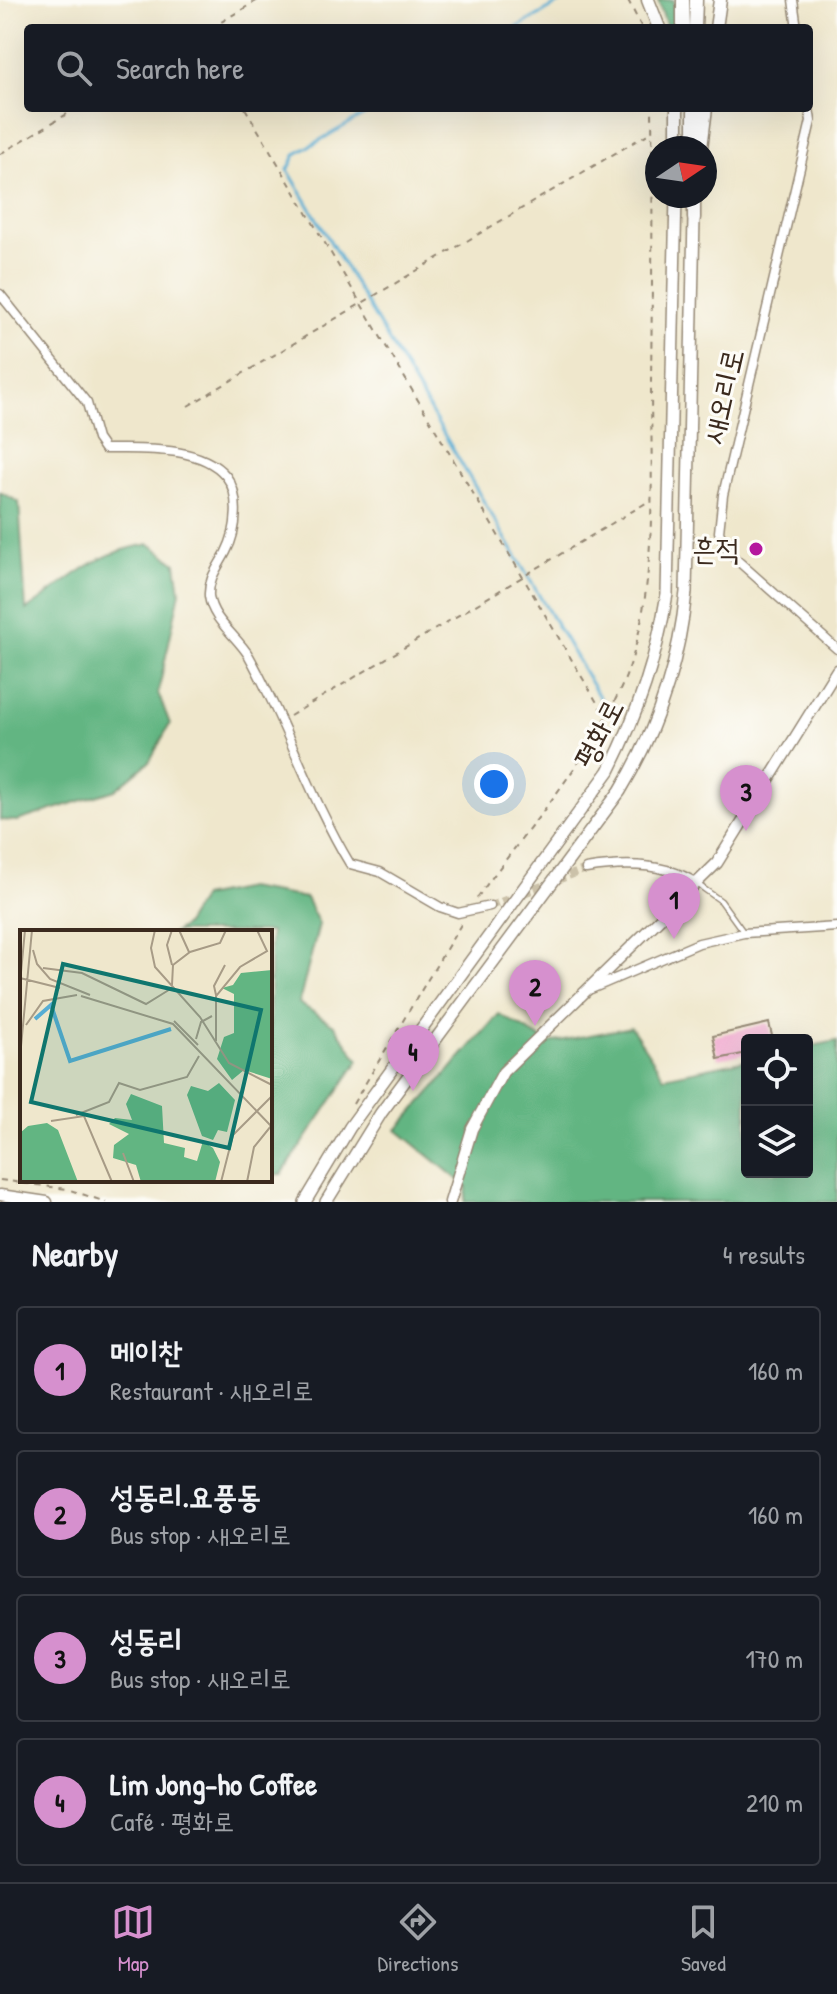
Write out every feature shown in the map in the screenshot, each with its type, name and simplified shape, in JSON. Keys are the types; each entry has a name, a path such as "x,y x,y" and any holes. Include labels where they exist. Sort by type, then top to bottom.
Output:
{"highway":[{"path":"648,0 657,24"},
{"path":"683,0 683,24"},
{"path":"695,24 696,0"},
{"path":"717,24 720,0"},
{"path":"676,112 677,136"},
{"path":"694,112 694,136"},
{"path":"702,136 706,112"},
{"path":"694,208 694,218"}],"main road":[{"name":"평화로","path":"305,1202 350,1127 399,1057 609,771 638,713 658,648 667,594 676,208"},
{"name":"평화로","path":"326,1202 381,1113 620,791 658,714 677,651 686,592 694,218"}],"street":[{"path":"793,0 796,24"},
{"name":"새오리로","path":"810,112 811,121 723,495 719,532 739,564 837,649"},
{"path":"0,294 87,403 97,439 104,449 141,449 190,456 214,464 228,478 236,499 235,520 227,550 214,569 209,593 212,609 248,655 320,815 350,864 401,882 440,907 467,912 490,906"},
{"path":"450,1202 472,1129 491,1089 512,1062 697,884 730,846 837,670"},
{"path":"586,869 610,865 660,869 697,884"},
{"path":"586,990 660,957 744,933 837,927"},
{"path":"0,1195 47,1202"}],"lane":[{"path":"697,884 721,901 744,933"}],"path":[{"path":"218,24 258,0"},
{"path":"628,0 640,24"},
{"path":"0,154 70,112"},
{"path":"247,112 605,716"},
{"path":"397,1030 467,912 568,780 622,686 637,636 646,577 651,500 652,112"},
{"path":"188,406 652,132"},
{"path":"279,723 651,500"},
{"path":"0,1180 67,1189 106,1202"}],"green space":[{"path":"658,0 674,0 673,24 666,24"},
{"path":"0,492 19,502 26,610 97,561 150,544 176,563 180,592 158,693 170,724 149,762 115,790 17,821 0,820"},
{"path":"247,888 306,898 319,924 299,1003 334,1025 359,1060 282,1174 272,1175 272,930 178,930 184,926 202,897"},
{"path":"499,1014 549,1043 631,1027 664,1077 741,1061 741,1178 813,1178 813,1046 837,1041 837,1202 465,1202 467,1187 397,1130"}],"building":[{"path":"769,1023 772,1034 741,1034 741,1054 718,1059 713,1036"}],"waterway":[{"path":"523,24 565,0"},
{"path":"369,112 296,154 288,170 605,707"}],"tunnel":[{"path":"490,906 586,869"}],"place":[{"name":"흔적","path":"756,549"},
{"name":"성동리","path":"746,831"},
{"name":"메이찬","path":"674,939"},
{"name":"성동리.요풍동","path":"535,1026"},
{"name":"Lim Jong-ho Coffee","path":"413,1091"}]}
